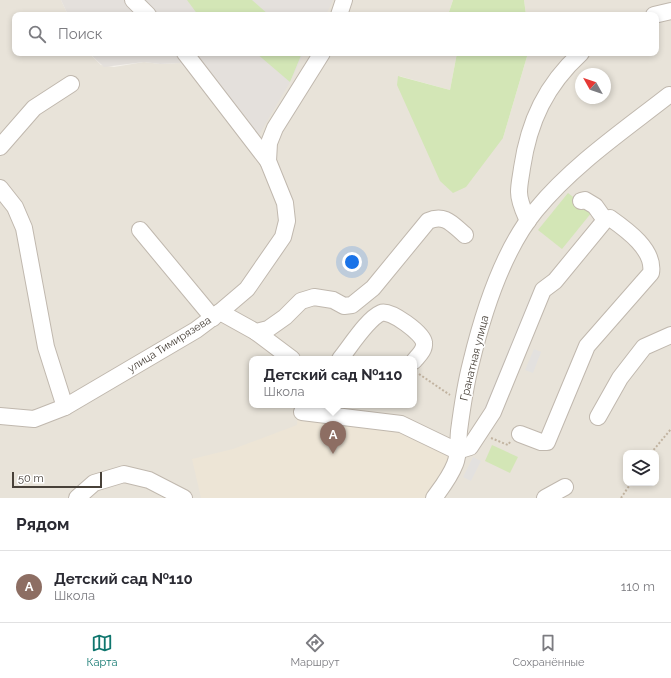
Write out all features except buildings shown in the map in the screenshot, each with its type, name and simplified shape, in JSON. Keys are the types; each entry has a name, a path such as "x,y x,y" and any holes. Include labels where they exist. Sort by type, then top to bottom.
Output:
{"street":[{"path":"133,0 145,12"},
{"path":"340,12 344,0"},
{"path":"659,14 671,11"},
{"path":"187,56 268,161"},
{"name":"улица Тимирязева","path":"0,416 34,419 65,407 170,346 217,315 247,289 283,237 287,221 284,203 268,161 269,143 275,128 320,56"},
{"path":"528,221 522,208 518,193 525,148 533,119 548,91 563,69 578,56"},
{"path":"0,146 34,108 70,84"},
{"name":"Гранатная улица","path":"434,498 447,481 456,463 464,392 484,316 516,241 536,211 570,174 669,95"},
{"path":"0,188 15,207 24,228 46,347 65,407"},
{"path":"581,201 590,201 605,220"},
{"path":"256,332 268,328 285,317 301,301 308,299 320,298 333,300 344,306 352,305 373,288 428,220 436,217 447,220 465,235"},
{"path":"302,412 401,424 457,451 470,447 493,412 541,293 555,281 605,220 610,218 644,246 651,268 651,273 587,346 547,442 541,442 520,434"},
{"path":"140,230 217,315 256,332 288,356"},
{"path":"342,356 374,317 382,312 391,313 423,336 424,343 422,350 417,357"},
{"path":"598,417 620,378 644,347 671,334"},
{"path":"77,498 94,483 124,474 149,480 184,498"},
{"path":"545,498 566,487"}],"path":[{"path":"417,372 451,396"},
{"path":"654,450 671,429"},
{"path":"479,433 508,445 514,432 520,434"},
{"path":"621,498 629,486"}],"shaded area":[{"path":"0,0 61,0 67,12 12,12 12,56 92,56 101,65 114,67 144,62 160,64 180,63 200,83 290,82 301,56 456,56 450,90 399,76 503,138 527,56 659,56 659,12 526,12 524,0 671,0 671,498 0,498"},
{"path":"61,0 333,0 327,12 67,12"},
{"path":"324,0 453,0 449,12 318,12"},
{"path":"92,56 303,56 290,82 252,147 200,83 180,63 160,64 144,62 104,67"},
{"path":"533,290 540,293 491,412 484,409"},
{"path":"534,349 541,352 533,373 525,370"},
{"path":"298,408 401,420 456,448 430,498 201,498 192,459 233,449 297,425"},
{"path":"473,457 481,461 471,481 463,477"}],"green space":[{"path":"187,0 252,0 266,12 196,12"},
{"path":"453,0 524,0 526,12 449,12"},
{"path":"260,56 301,56 290,82"},
{"path":"456,56 527,56 503,138 466,187 453,193 440,181 397,85 398,76 450,90"},
{"path":"568,193 592,212 562,249 538,230"},
{"path":"492,445 518,457 510,473 485,461"}],"place":[{"name":"Детский сад №110","path":"333,454"}]}
